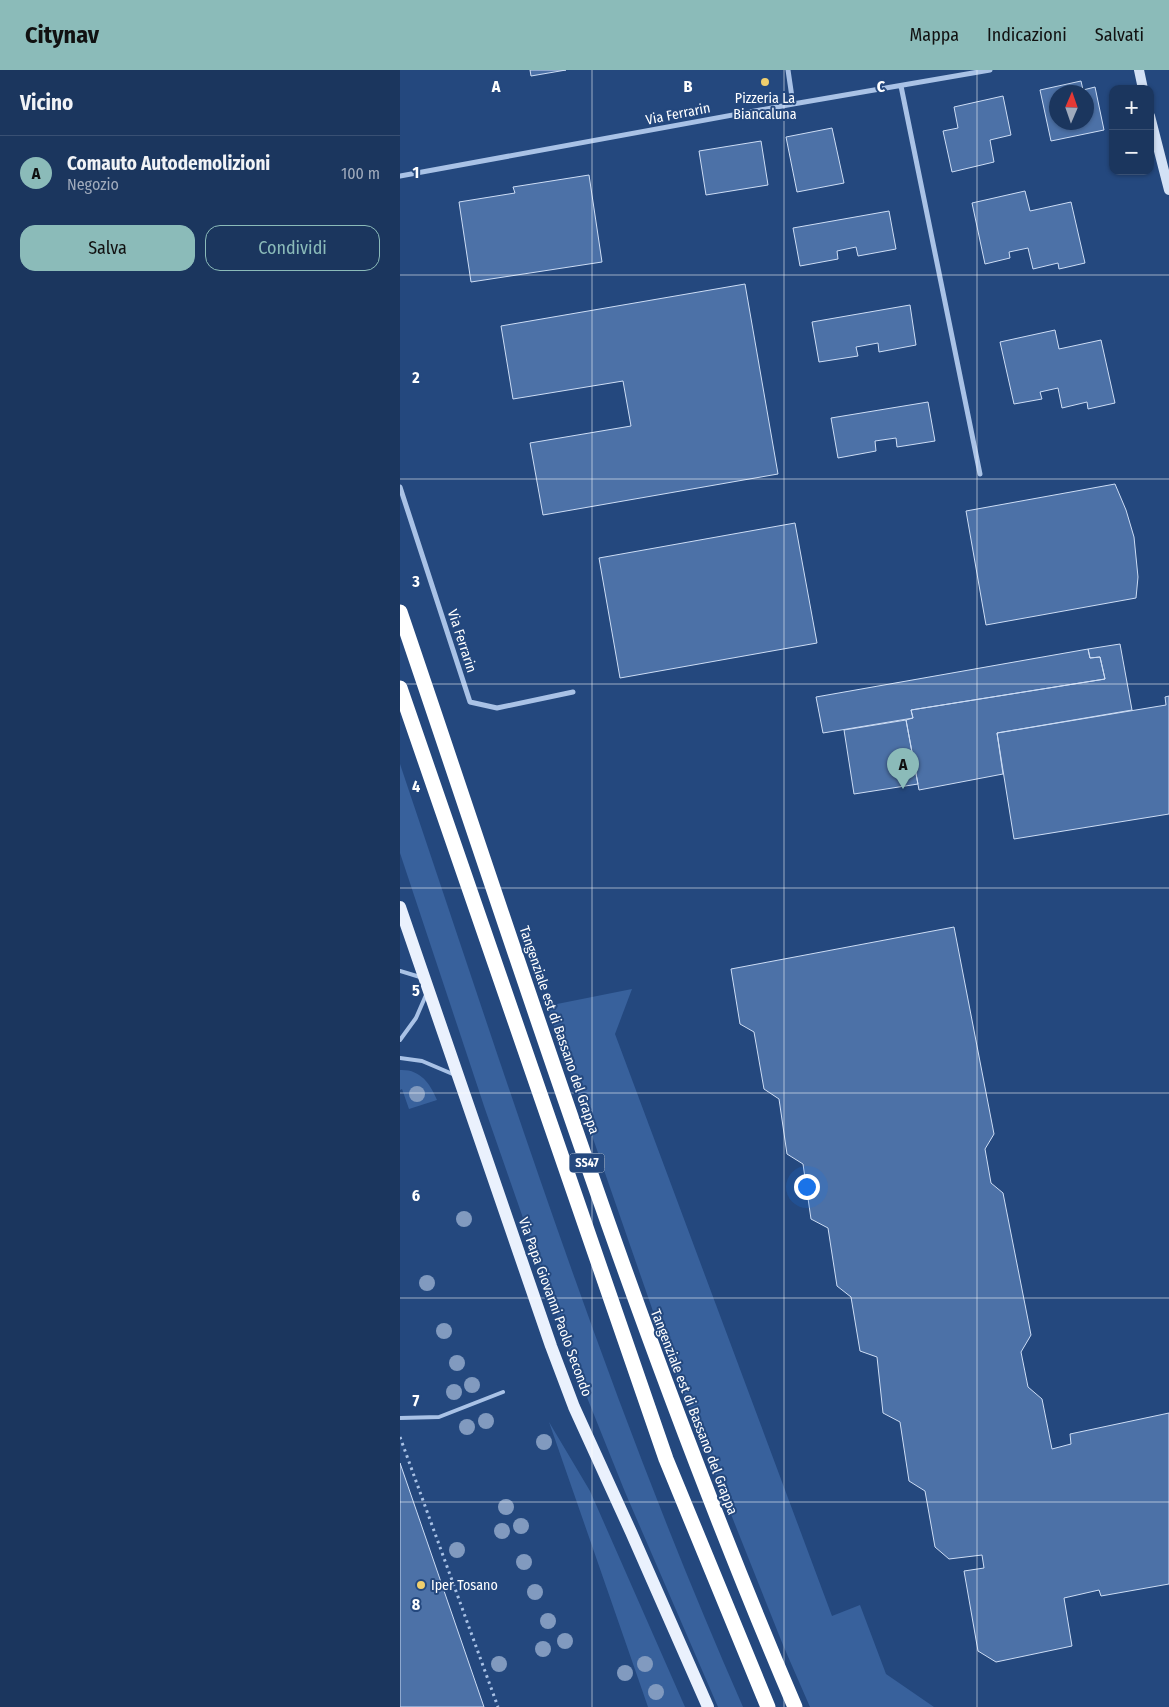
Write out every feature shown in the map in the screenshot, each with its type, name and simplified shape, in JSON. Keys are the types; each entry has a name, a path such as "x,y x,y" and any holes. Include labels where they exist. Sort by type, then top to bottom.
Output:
{"highway":[{"name":"Tangenziale est di Bassano del Grappa","path":"400,612 633,1295 747,1595 794,1707"},
{"name":"SS47","path":"400,688 666,1459 768,1707"}],"main road":[{"name":"Via Papa Giovanni Paolo Secondo","path":"400,907 574,1408 708,1707"}],"street":[{"path":"788,70 793,104"},
{"name":"Via Ferrarin","path":"400,176 990,70"},
{"path":"1138,70 1142,85"},
{"path":"901,86 980,474"},
{"path":"1154,130 1169,190"},
{"name":"Via Ferrarin","path":"400,487 470,702 497,708 573,692"}],"lane":[{"path":"400,971 427,983 421,1010 411,1027 400,1040"},
{"path":"400,1058 422,1062 459,1077"},
{"path":"400,1418 439,1417 503,1392"}],"path":[{"path":"400,1437 498,1707"}],"shaded area":[{"path":"400,764 520,1121 603,1358 694,1592 743,1707 718,1707 625,1492 576,1370 485,1109 400,853"},
{"path":"632,989 615,1034 832,1616 860,1605 886,1674 934,1707 810,1707 783,1645 672,1366 547,1006"},
{"path":"400,1070 413,1072 423,1078 437,1100 409,1109 402,1089 400,1090"},
{"path":"549,1422 590,1491 685,1707 648,1707"}],"building":[{"path":"530,70 566,70 531,76"},
{"path":"1081,81 1082,85 1063,85"},
{"path":"1095,87 1104,130 1051,141 1040,90 1049,88 1049,130 1094,130"},
{"path":"1003,96 1011,135 990,140 994,162 952,172 943,131 958,128 954,107"},
{"path":"832,128 844,183 797,192 786,137"},
{"path":"761,141 768,185 706,195 699,151"},
{"path":"589,175 602,262 471,282 459,202 515,193 513,187"},
{"path":"1025,191 1030,211 1071,202 1085,263 1059,269 1058,263 1033,269 1028,248 1009,252 1010,258 985,264 972,203"},
{"path":"889,211 896,249 858,256 856,247 837,251 838,259 800,266 793,228"},
{"path":"745,284 778,474 543,515 530,443 631,426 623,381 513,399 501,326"},
{"path":"910,305 916,345 879,352 878,343 856,347 858,356 819,362 812,322"},
{"path":"1055,330 1059,349 1101,340 1115,403 1088,409 1087,402 1062,408 1058,388 1040,392 1042,399 1014,404 1000,342"},
{"path":"928,402 935,441 897,447 896,438 875,441 876,451 838,458 831,418"},
{"path":"1115,484 1126,510 1134,537 1138,577 1136,598 986,625 966,511"},
{"path":"795,523 817,643 620,678 599,558"},
{"path":"1120,644 1132,710 997,733 1003,774 919,790 906,720 913,718 911,710 1105,679 1100,657 1090,658 1088,649"},
{"path":"1088,649 1090,658 1100,657 1105,679 911,710 913,718 823,733 816,697"},
{"path":"1169,696 1169,814 1014,839 997,733 1166,705 1165,697"},
{"path":"906,720 918,784 854,794 844,730"},
{"path":"954,927 994,1134 985,1149 991,1183 1003,1193 1031,1335 1021,1352 1028,1387 1042,1399 1052,1449 1071,1444 1070,1434 1169,1413 1169,1584 1101,1596 1099,1590 1064,1598 1072,1646 996,1662 978,1651 964,1571 984,1568 982,1555 949,1559 935,1547 925,1491 909,1481 900,1422 883,1413 877,1357 860,1351 851,1297 837,1286 828,1228 811,1219 803,1164 787,1154 779,1099 764,1089 754,1032 740,1024 731,969"},
{"name":"Iper Tosano","path":"400,1463 484,1707 400,1707"}],"place":[{"name":"Pizzeria La Biancaluna","path":"765,82"},
{"name":"Comauto Autodemolizioni","path":"903,789"},
{"name":"Iper Tosano","path":"421,1585"}]}
